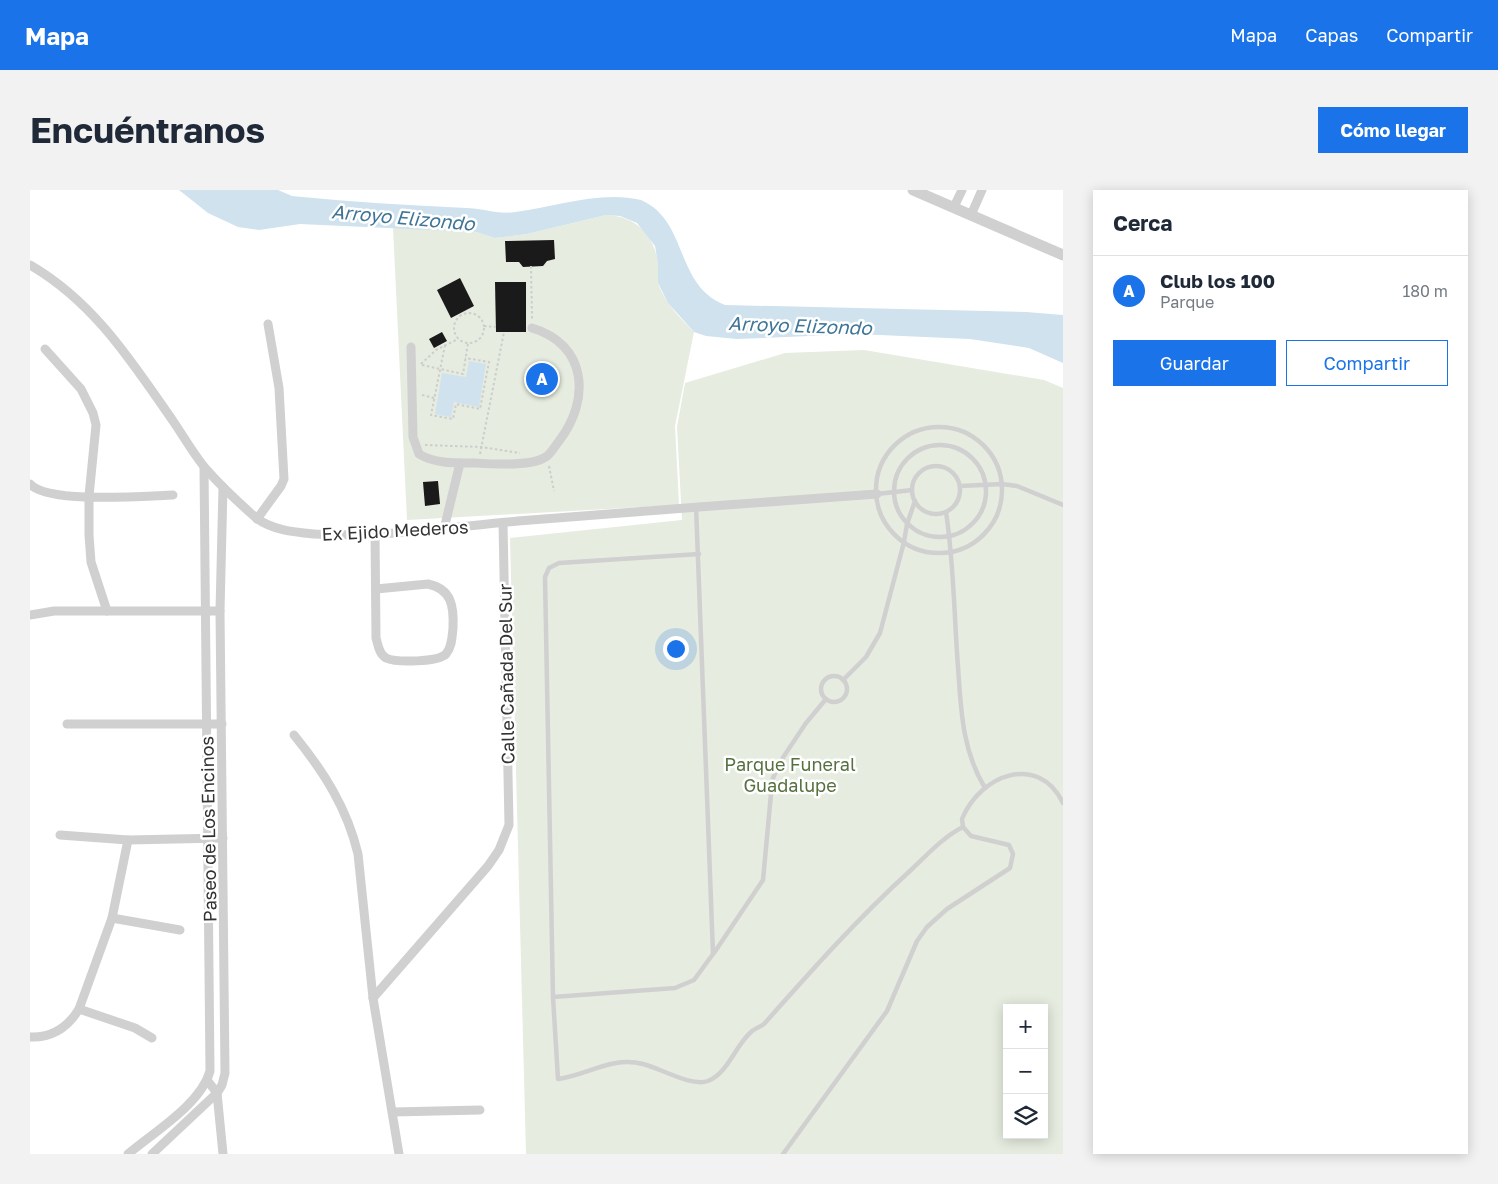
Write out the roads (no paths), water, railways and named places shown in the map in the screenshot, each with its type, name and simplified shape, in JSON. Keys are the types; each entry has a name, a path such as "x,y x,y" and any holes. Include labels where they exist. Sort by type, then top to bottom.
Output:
{"street":[{"path":"913,190 1063,255"},
{"path":"954,207 962,190"},
{"path":"971,216 982,190"},
{"name":"Ex Ejido Mederos","path":"30,266 54,279 71,293 121,346 204,467 223,487 257,519 286,531 316,534 375,534 696,506 877,494"},
{"path":"257,519 284,479 279,388 268,324"},
{"path":"411,348 415,445 419,454 425,458 460,463 530,462 547,456 567,431 579,404 581,382 572,359 559,340 548,332 532,328"},
{"path":"45,349 81,388 93,413 96,425 89,496 91,562 107,611"},
{"path":"444,529 460,463"},
{"name":"Paseo de Los Encinos","path":"204,467 210,1071 207,1080"},
{"path":"30,484 35,490 45,493 89,496 173,495"},
{"name":"Paseo de Los Encinos","path":"217,1094 222,1085 225,1064 220,611 223,487"},
{"name":"Calle Cañada Del Sur","path":"373,998 488,866 500,850 508,825 503,523"},
{"path":"375,534 376,638 383,655 394,660 436,659 448,652 451,646 453,611 450,598 441,589 428,584 376,589"},
{"path":"30,615 54,612 220,611"},
{"path":"67,724 222,724"},
{"path":"294,735 328,780 344,810 353,834 358,854 373,998 399,1154"},
{"path":"60,835 128,840 223,838"},
{"path":"30,1037 58,1032 71,1022 79,1009 112,918 128,840"},
{"path":"112,918 180,930"},
{"path":"79,1009 135,1028 152,1038"},
{"path":"128,1154 193,1099 207,1080 217,1094 223,1154"},
{"path":"152,1154 217,1094"},
{"path":"393,1112 480,1110"}],"lane":[{"path":"934,427 954,429 972,436 987,449 997,465 1002,484 1001,503 990,528 969,546 952,552 936,553 919,550 904,542 890,529 881,513 877,494 878,475 892,449 915,432 934,427"},
{"path":"942,444 955,447 971,457 982,472 986,485 986,498 982,511 974,523 964,531 950,536 935,538 920,533 906,524 900,514 893,493 894,480 907,458 923,448 942,444"},
{"path":"930,467 946,468 952,472 960,486 958,501 946,512 938,514 928,513 920,508 915,501 912,490 917,476 930,467"},
{"path":"960,486 1002,484 1018,486 1063,505"},
{"path":"877,494 912,490"},
{"path":"843,680 866,657 880,633 904,542 906,524 915,501"},
{"path":"696,506 713,954"},
{"path":"946,512 952,552 955,628 963,732 970,760 985,788"},
{"path":"699,554 559,563 546,571 544,577 553,997 558,1079 576,1076 610,1063 628,1061 643,1064 690,1081 702,1082 710,1080 719,1073 750,1032 764,1024 890,889 951,833 963,827"},
{"path":"835,677 843,680 847,688 843,698 835,702 826,699 822,691 827,679 835,677"},
{"path":"553,997 675,988 694,980 763,880 773,778 780,762 806,723 826,699"},
{"path":"783,1154 887,1011 917,941 927,927 947,908 1010,868 1013,854 1008,845 1003,842 971,836 963,827 962,819 966,811 985,788 1002,778 1030,774 1053,786 1063,803"}],"water":[{"name":"Arroyo Elizondo","path":"179,190 278,190 292,196 357,202 472,208 502,213 531,210 594,198 625,197 641,200 656,210 667,222 697,283 709,296 725,305 1026,312 1063,315 1063,363 1029,348 970,339 857,334 737,339 706,336 694,332 668,303 658,283 658,264 655,246 637,223 620,216 606,215 527,234 495,238 476,232 300,224 259,230 238,227 208,213"},
{"path":"469,361 486,364 479,407 454,402 451,417 435,414 442,373 466,377"}],"place":[{"name":"Club los 100","path":"542,379"}],"park label":[{"name":"Parque Funeral Guadalupe","path":"790,774"}]}
